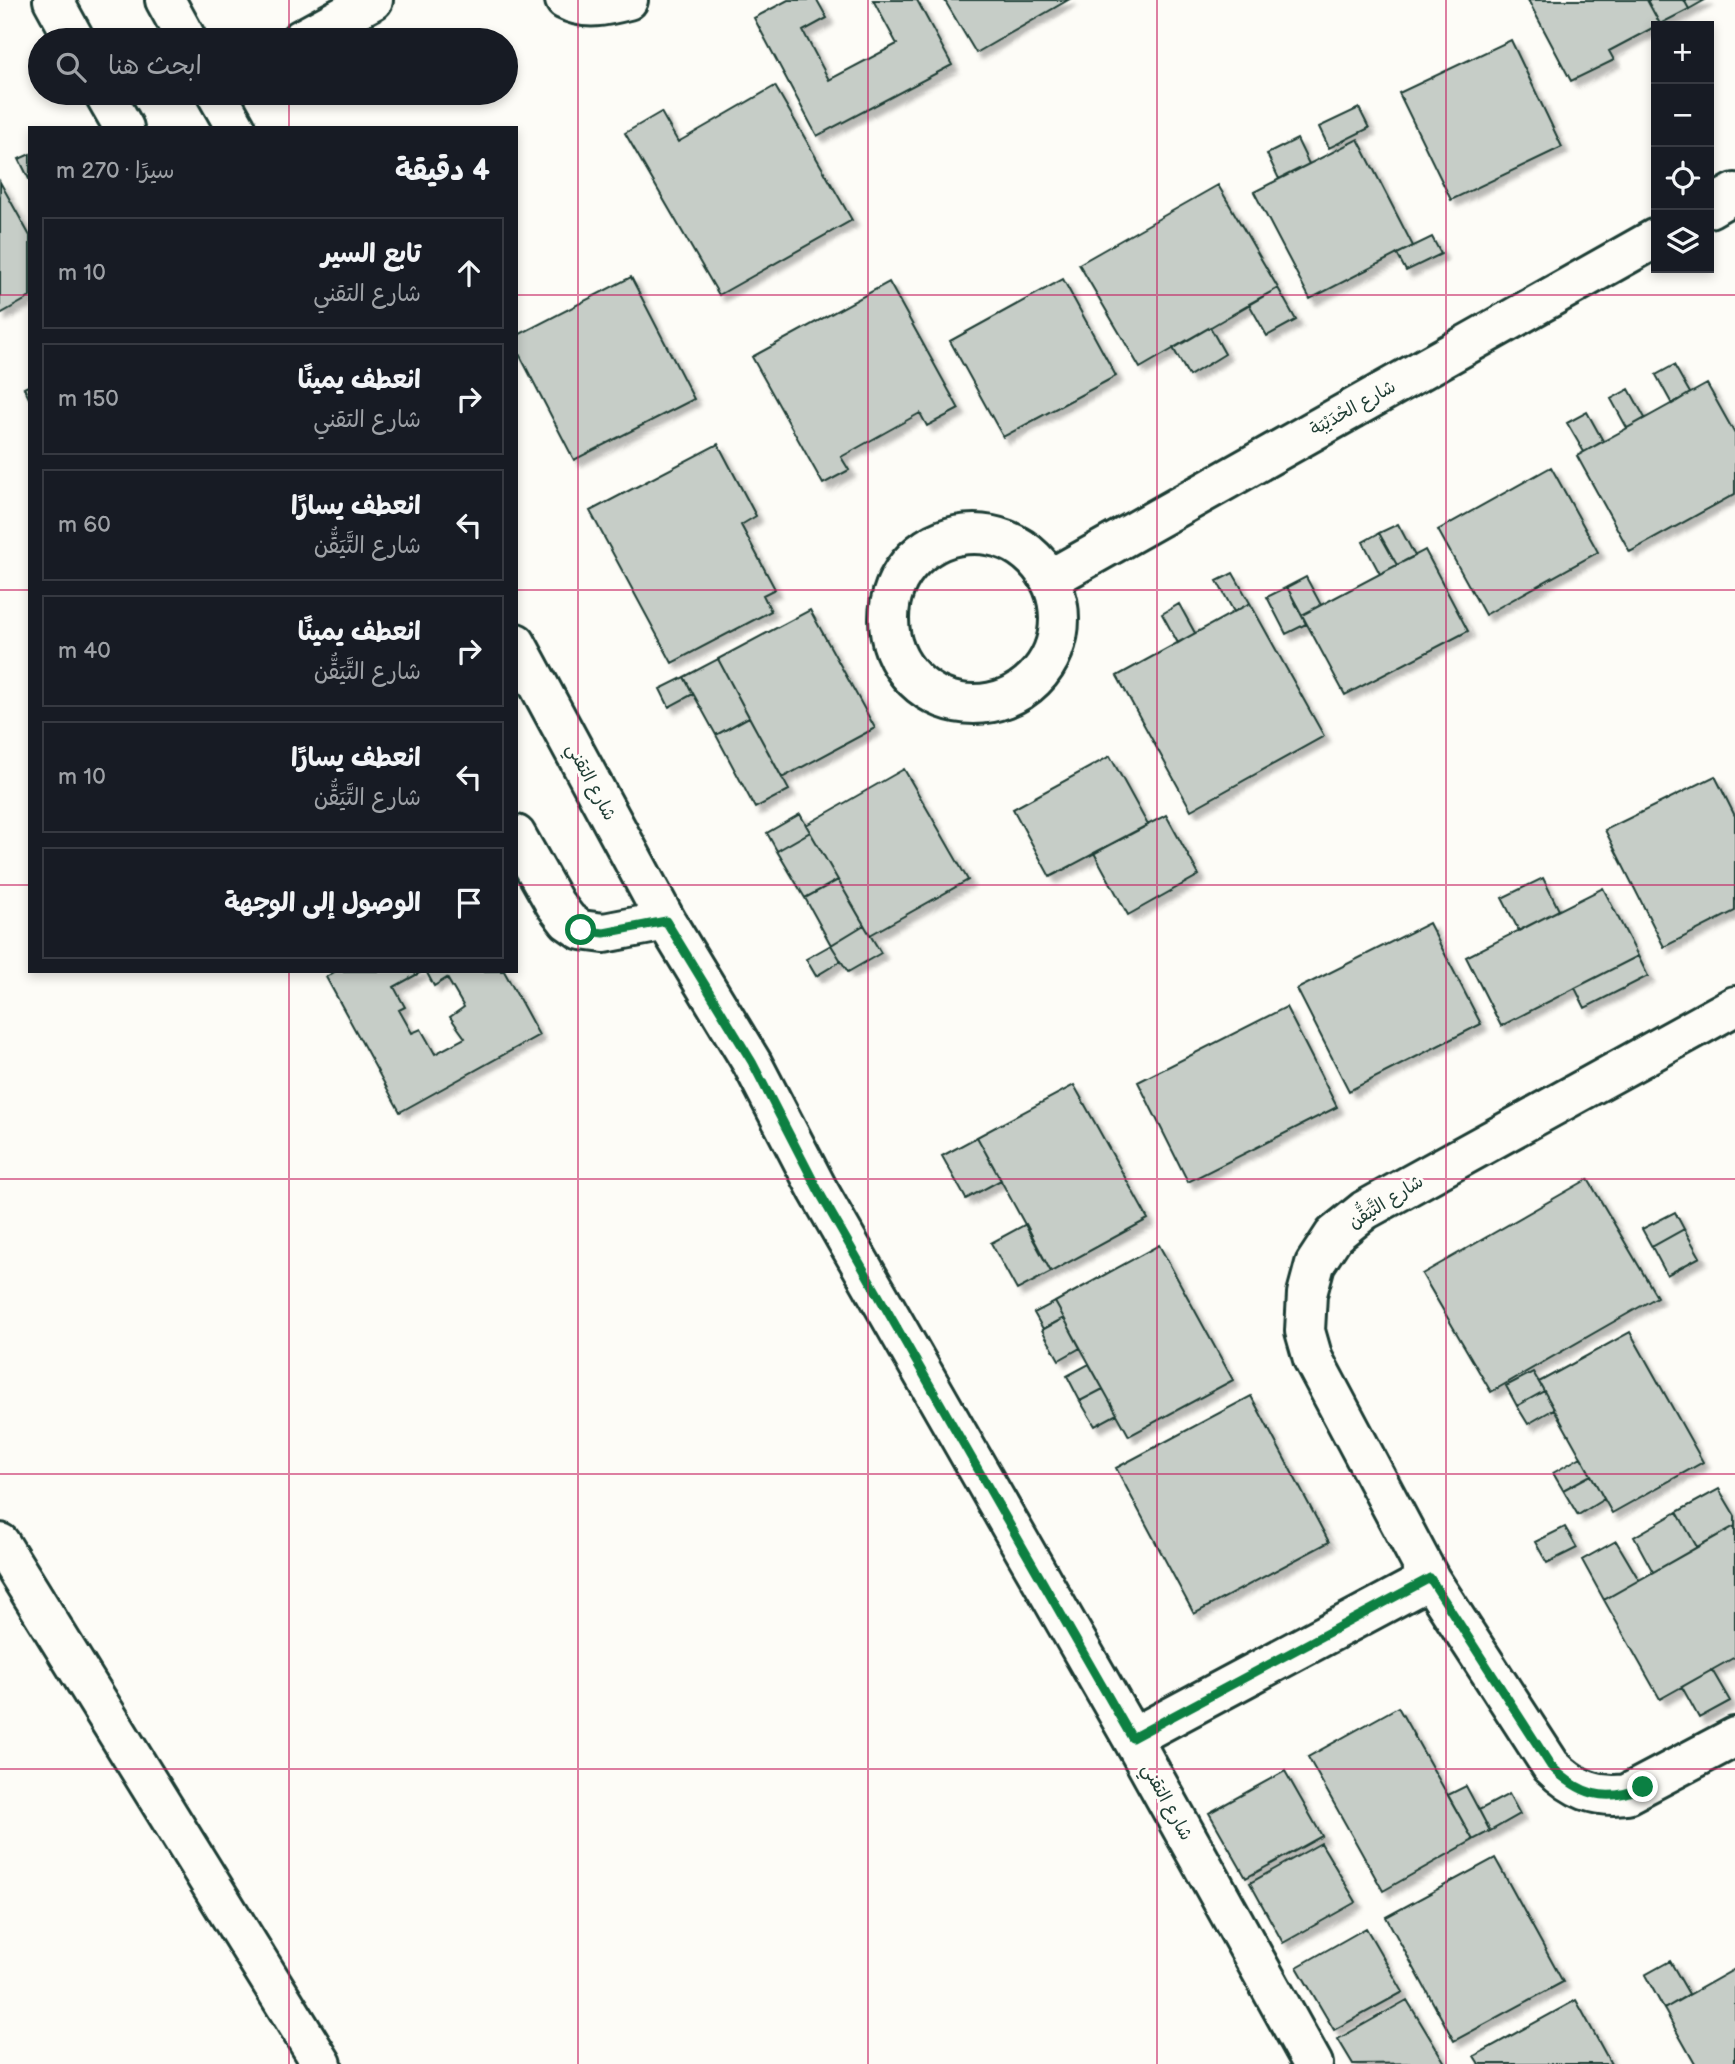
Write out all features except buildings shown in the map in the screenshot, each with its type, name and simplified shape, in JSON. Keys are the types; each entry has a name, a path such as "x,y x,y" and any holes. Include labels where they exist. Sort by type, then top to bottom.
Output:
{"street":[{"path":"53,0 68,28"},
{"path":"165,0 180,28"},
{"path":"322,28 373,0"},
{"path":"565,0 578,7 602,7 628,0"},
{"path":"111,105 123,126"},
{"path":"223,105 235,126"},
{"path":"1714,205 1735,193"},
{"name":"شارع الحْدَيْبَة","path":"1050,579 1651,240"},
{"path":"959,534 995,536 1027,552 1050,579 1059,613 1054,649 1036,679 1006,698 970,705 935,695 907,673 891,642 888,606 901,572 925,547 959,534"},
{"name":"شارع التقني","path":"518,647 666,921 752,1062 818,1190 1132,1738 1313,2064"},
{"path":"518,839 555,904 568,920 581,930 604,933 666,921"},
{"name":"شارع التَّيَقُّن","path":"1735,1006 1365,1210 1334,1235 1315,1264 1307,1294 1305,1331 1313,1359 1430,1578 1551,1766 1564,1779 1595,1795 1628,1794 1735,1737"},
{"path":"0,1544 322,2064"},
{"path":"1132,1738 1430,1578"}],"route":[{"path":"581,930 604,933 666,921 752,1062 818,1190 1132,1738 1430,1578 1551,1766 1564,1779 1595,1795 1628,1794 1643,1787"}]}
